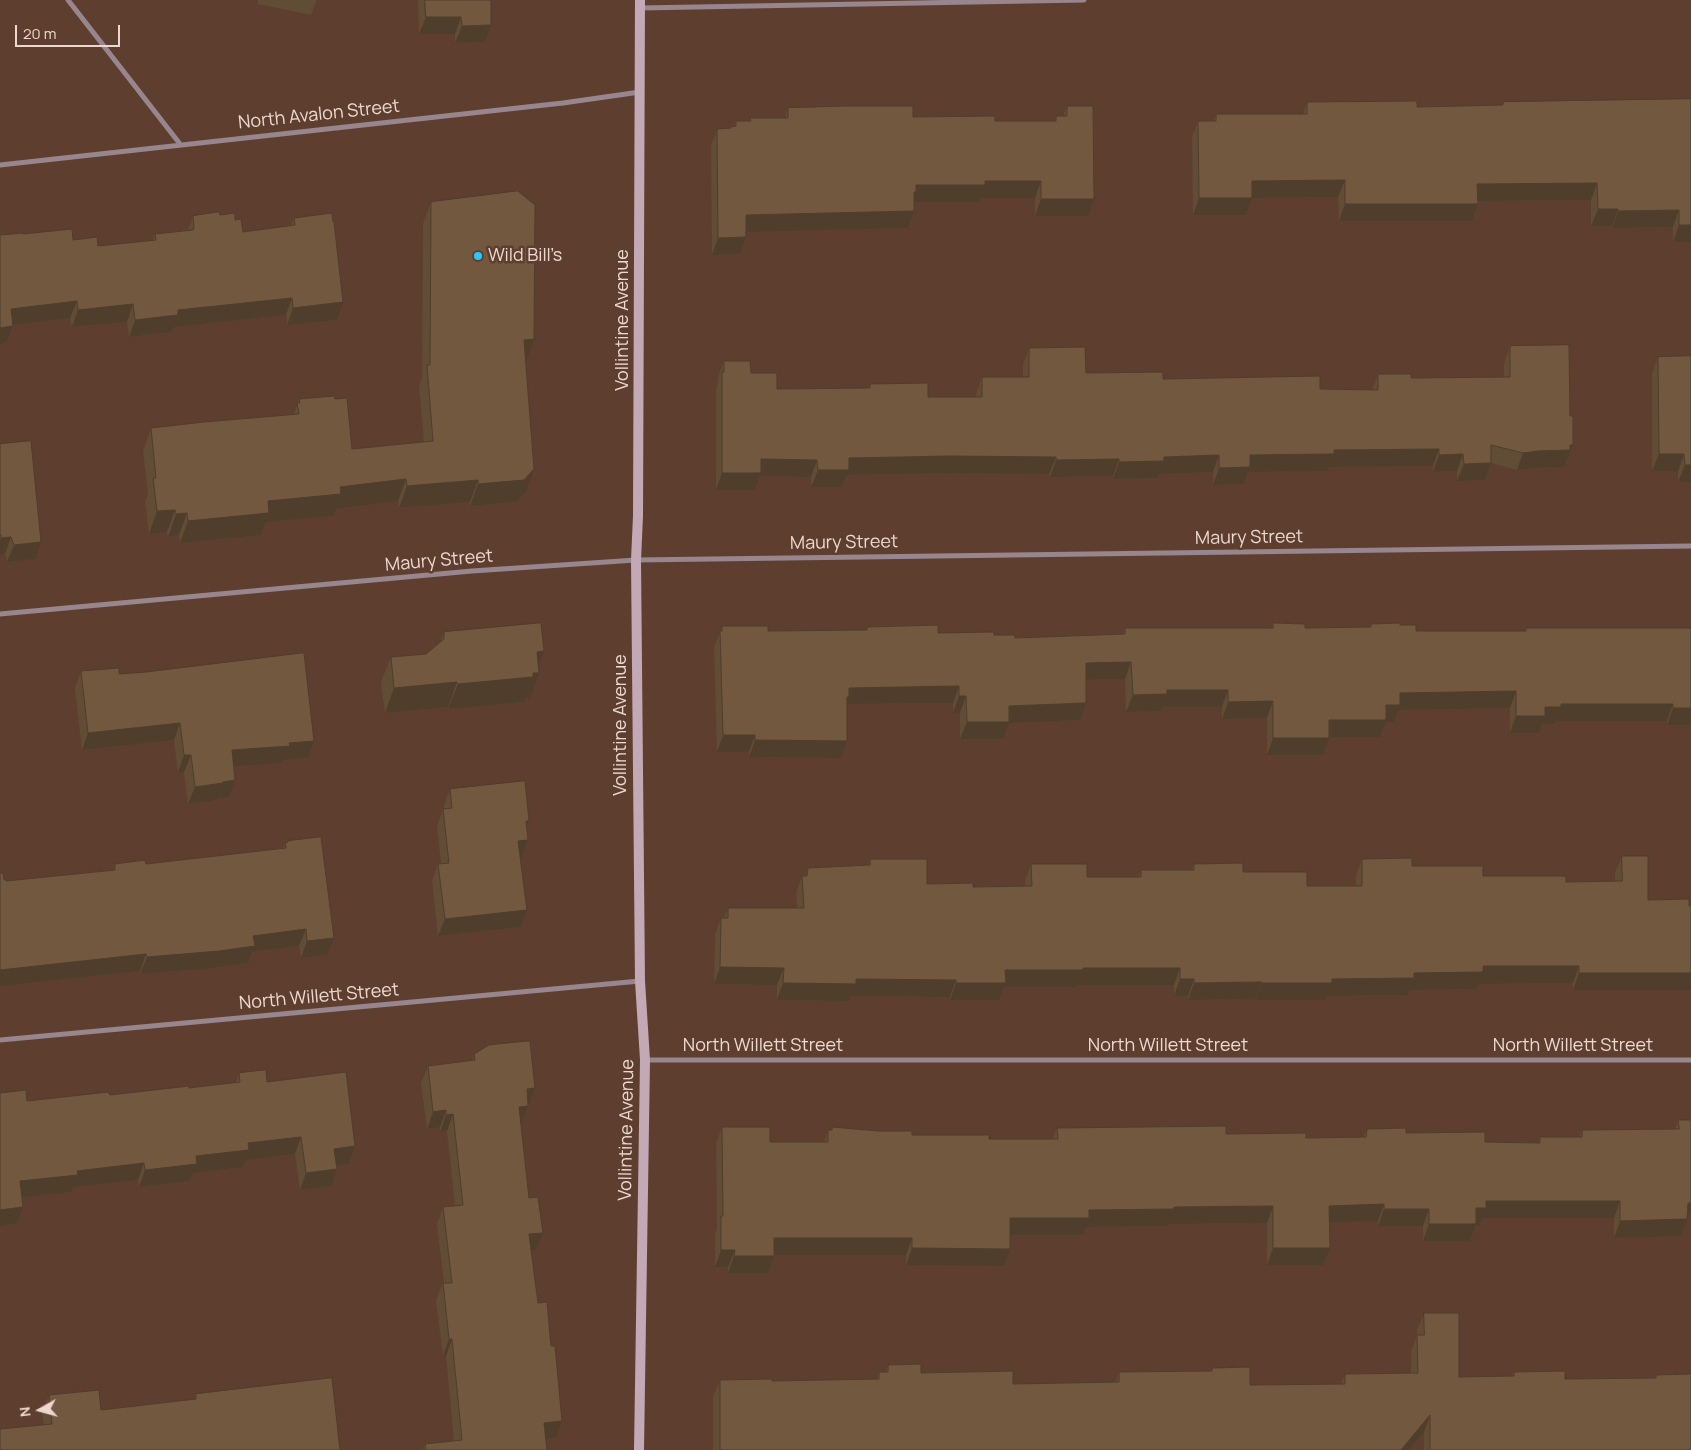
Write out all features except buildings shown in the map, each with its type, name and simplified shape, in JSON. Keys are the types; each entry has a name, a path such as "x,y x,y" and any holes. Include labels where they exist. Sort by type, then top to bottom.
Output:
{"street":[{"path":"68,0 180,144"},
{"path":"640,4 1084,0"},
{"name":"Vollintine Avenue","path":"639,1450 645,1060 640,981 636,560 638,516 640,4"},
{"name":"North Avalon Street","path":"0,164 563,103 640,92"},
{"name":"Maury Street","path":"0,614 472,571 636,560 1691,546"},
{"name":"North Willett Street","path":"0,1040 640,981"},
{"name":"North Willett Street","path":"645,1060 1691,1060"}],"place":[{"name":"Wild Bill’s","path":"478,256"}]}
